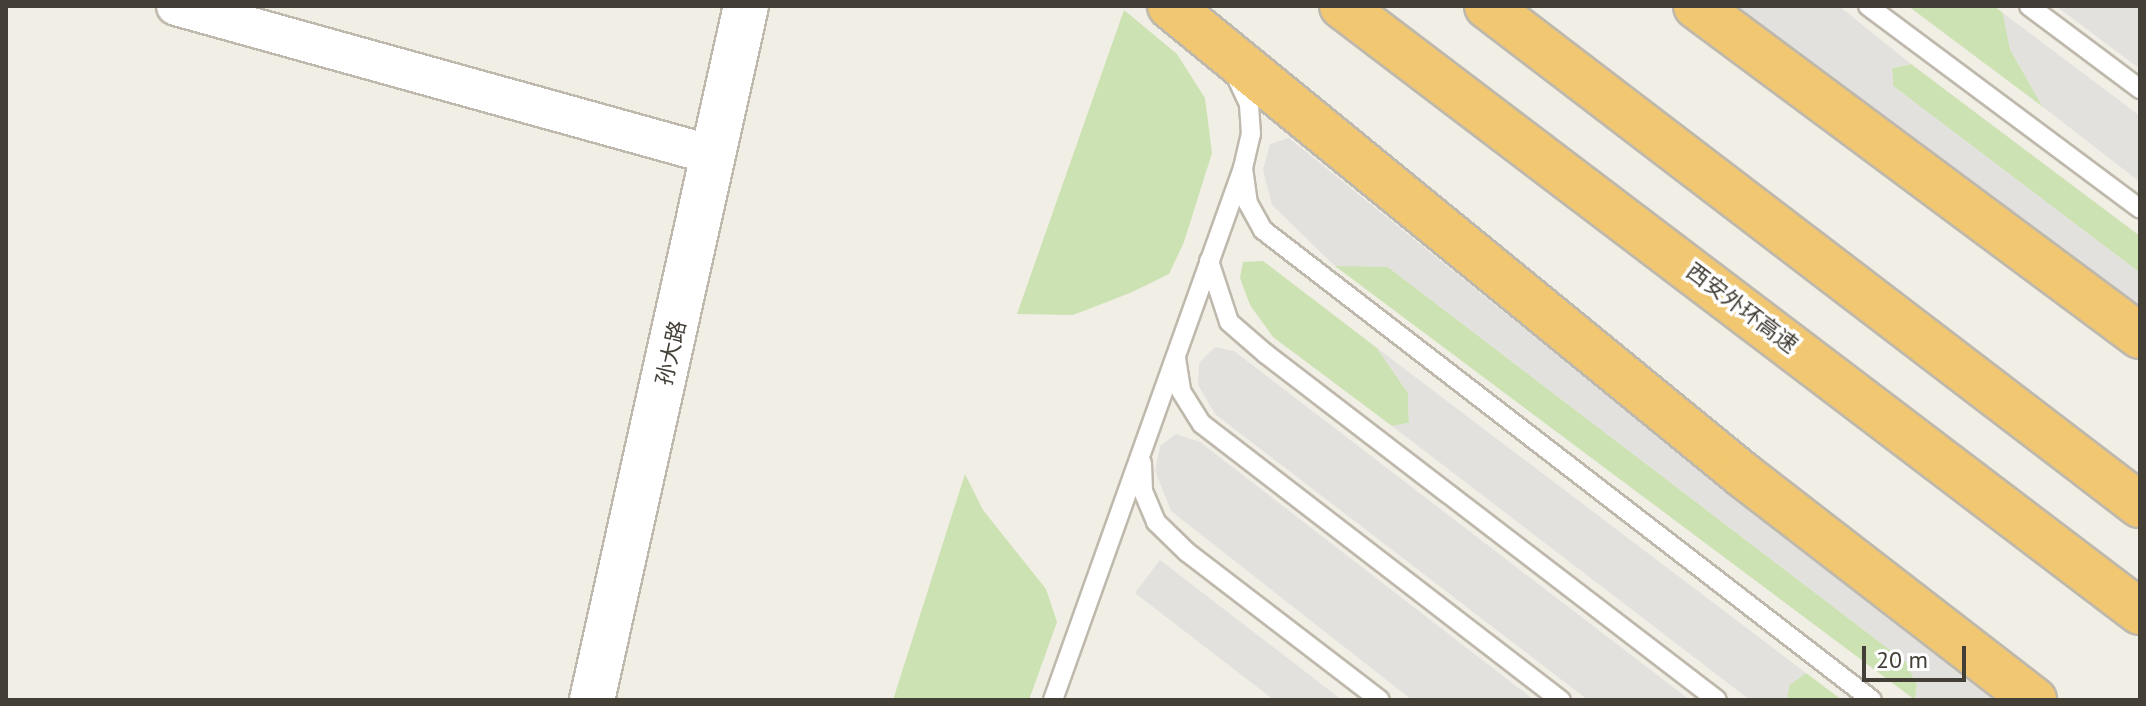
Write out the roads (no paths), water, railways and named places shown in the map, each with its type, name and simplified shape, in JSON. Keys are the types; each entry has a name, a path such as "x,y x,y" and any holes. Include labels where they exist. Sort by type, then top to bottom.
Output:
{"highway":[{"name":"西安外环高速","path":"1342,6 2140,612"},
{"path":"1487,6 2140,505"},
{"path":"1696,6 2140,336"},
{"path":"1186,18 1743,475 2034,700"}],"street":[{"path":"176,6 716,156"},
{"name":"孙大路","path":"592,700 716,156 746,6"}],"lane":[{"path":"1868,6 2140,209"},
{"path":"2029,6 2140,89"},
{"path":"1053,700 1243,168 1251,134 1249,104 1186,18"},
{"path":"1243,168 1248,203 1263,230 1872,700"},
{"path":"1209,261 1229,322 1266,354 1717,700"},
{"path":"1176,355 1181,391 1202,424 1561,700"},
{"path":"1141,452 1143,491 1156,522 1187,552 1380,700"}]}
